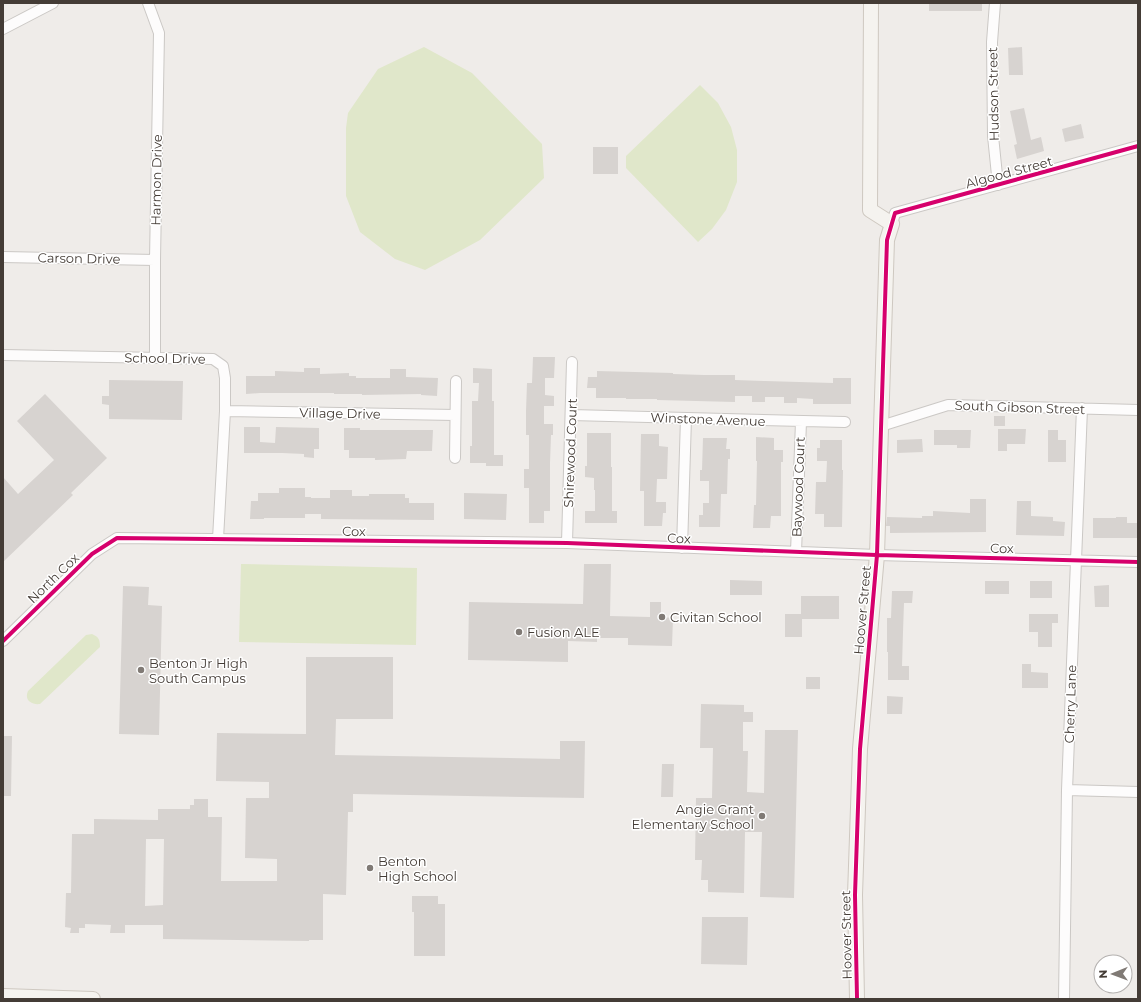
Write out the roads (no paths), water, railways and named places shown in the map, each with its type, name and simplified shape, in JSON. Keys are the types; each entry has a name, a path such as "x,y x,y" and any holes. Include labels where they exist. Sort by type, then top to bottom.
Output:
{"street":[{"path":"3,29 53,3"},
{"name":"Harmon Drive","path":"148,3 159,33 154,260 155,358"},
{"path":"871,3 870,210 892,224"},
{"name":"Hudson Street","path":"995,3 992,42 993,136 998,185"},
{"name":"Algood Street","path":"892,224 895,213 1138,146"},
{"name":"Hoover Street","path":"857,999 855,895 860,749 877,556 887,240 892,224"},
{"name":"Carson Drive","path":"3,257 154,260"},
{"name":"School Drive","path":"3,355 213,359 223,366 225,378 225,411 218,540"},
{"name":"Shirewood Court","path":"567,543 572,362"},
{"path":"455,458 456,381"},
{"name":"South Gibson Street","path":"881,426 948,405 1138,410"},
{"name":"Cherry Lane","path":"1064,999 1067,790 1082,408"},
{"name":"Village Drive","path":"225,411 455,414"},
{"name":"Winstone Avenue","path":"571,415 845,422"},
{"path":"682,548 686,418"},
{"name":"Baywood Court","path":"796,552 800,422"},
{"name":"North Cox","path":"3,641 92,554 117,538 218,540"},
{"name":"Cox","path":"218,540 567,543 877,556 1138,562"},
{"path":"1067,790 1138,792"},
{"path":"3,996 93,999"}],"place":[{"name":"Civitan School","path":"662,617"},
{"name":"Fusion ALE","path":"519,632"},
{"name":"Benton Jr High South Campus","path":"141,670"},
{"name":"Angie Grant Elementary School","path":"762,816"},
{"name":"Benton High School","path":"370,868"}]}
